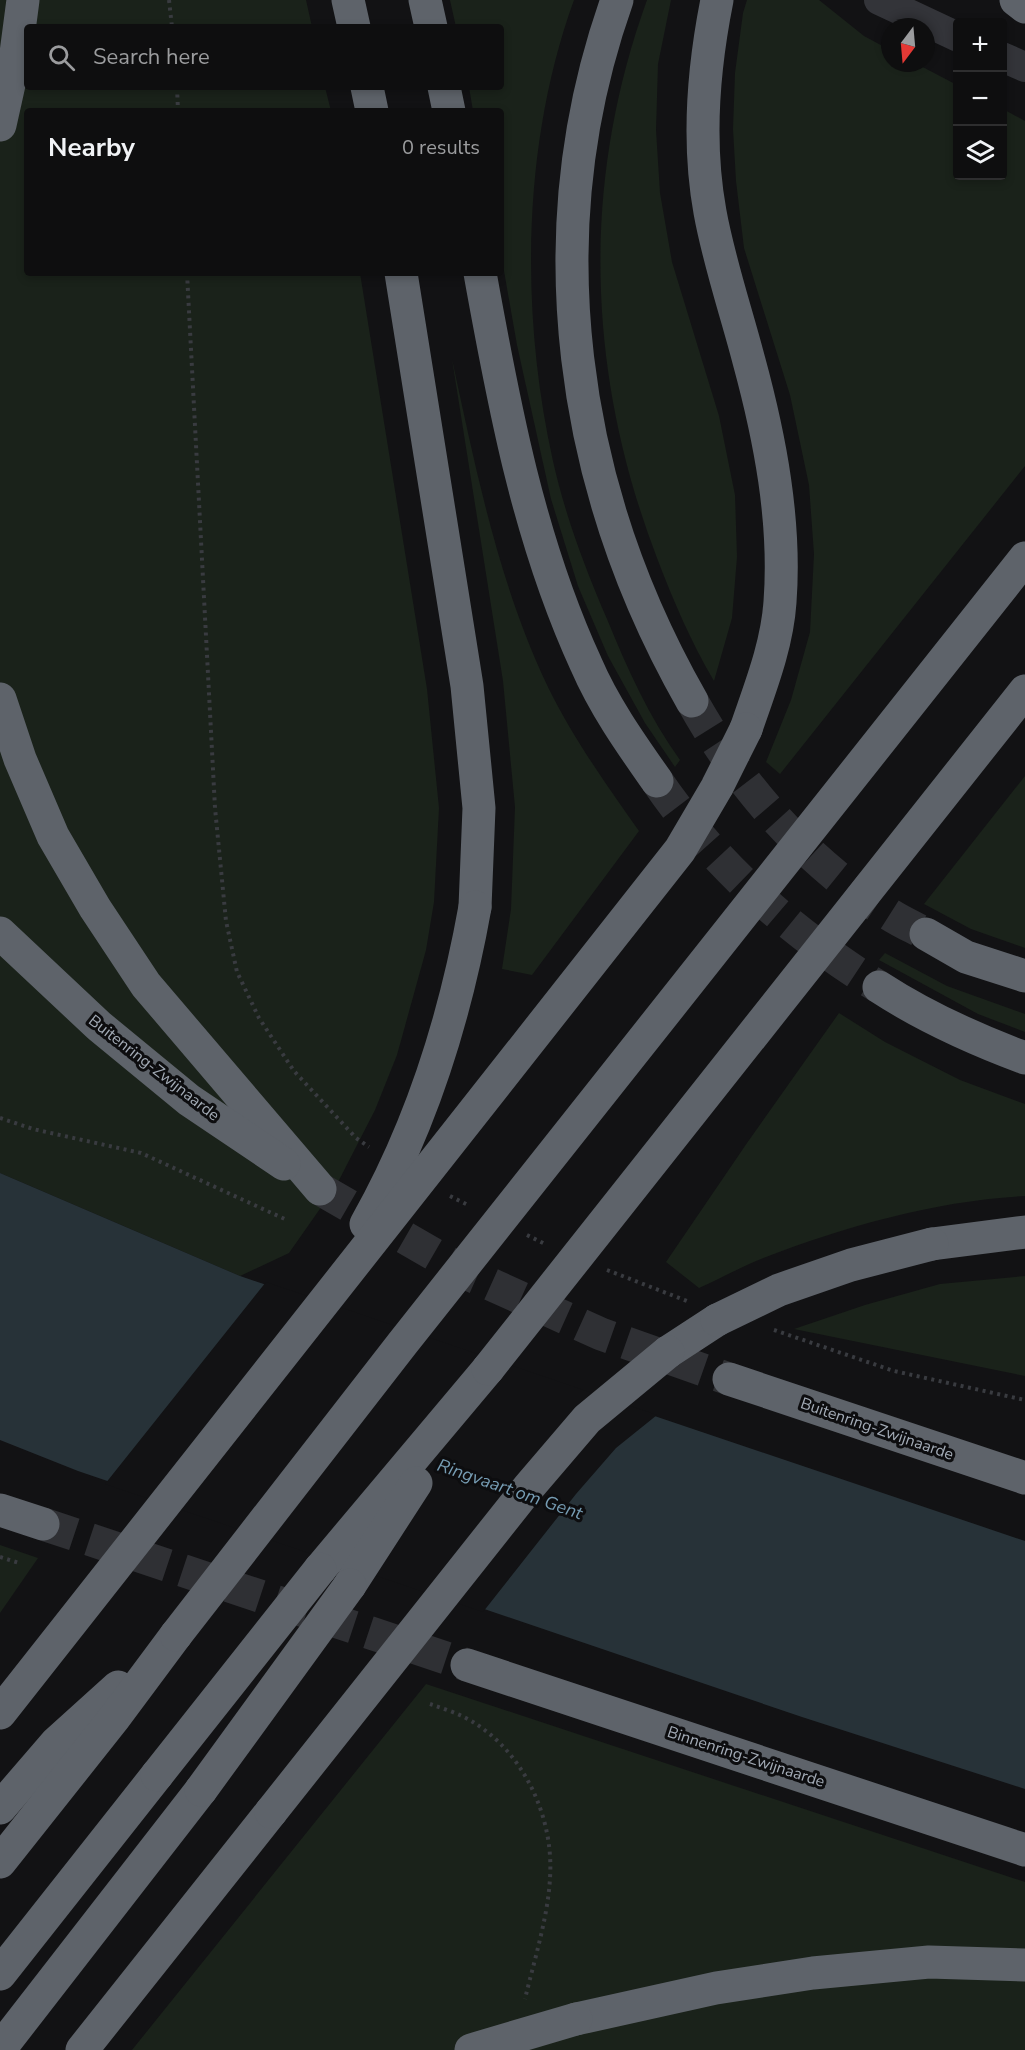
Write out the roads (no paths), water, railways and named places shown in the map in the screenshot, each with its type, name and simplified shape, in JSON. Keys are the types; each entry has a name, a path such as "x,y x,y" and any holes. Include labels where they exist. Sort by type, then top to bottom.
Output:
{"highway":[{"path":"0,125 16,53 23,0"},
{"path":"348,0 353,24"},
{"path":"425,0 430,24"},
{"path":"617,0 607,27 589,97 577,167 572,239 572,298 580,382 593,452 613,521 668,659 692,701"},
{"path":"0,1713 680,850 717,787 746,729 769,664 780,603 780,544 774,469 750,363 710,211 703,159 703,105 707,52 717,0"},
{"path":"1016,0 1025,7"},
{"path":"368,90 371,108"},
{"path":"445,90 448,108"},
{"path":"305,1327 389,1182 413,1126 436,1069 466,958 475,907 479,808 467,686 401,276"},
{"path":"481,276 528,506 556,594 587,667 625,735 657,781"},
{"path":"0,1862 409,1335 1025,558"},
{"path":"0,1974 320,1569 488,1369 1025,691"},
{"name":"Buitenring-Zwijnaarde","path":"0,699 20,759 53,836 95,908 146,985 320,1189 189,1100 99,1026 0,933"},
{"path":"926,934 966,957 1025,976"},
{"path":"879,987 906,1005 977,1040 1025,1058"},
{"path":"82,2050 528,1488 587,1419 668,1352 717,1320 779,1290 851,1265 932,1244 1025,1232"},
{"path":"0,2049 201,1790 350,1585 488,1369"},
{"name":"Buitenring-Zwijnaarde","path":"729,1378 1025,1478"},
{"path":"0,1510 43,1524"},
{"path":"0,1808 56,1743 176,1635"},
{"name":"Binnenring-Zwijnaarde","path":"467,1665 1025,1850"},
{"path":"471,2050 576,2019 716,1988 813,1973 929,1962 1025,1965"}],"lane":[{"path":"879,0 953,35"},
{"path":"1007,59 1025,67"}],"water":[{"name":"Ringvaart om Gent","path":"0,1173 240,1276 1025,1541 1025,1789 802,1717 78,1471 0,1440"}],"tunnel":[{"path":"692,701 710,732 752,791 801,845 856,891 891,915 926,934"},
{"path":"657,781 704,841 757,896 816,944 879,987"},
{"path":"320,1189 468,1274 601,1334 729,1379"},
{"path":"43,1524 467,1665"}]}
